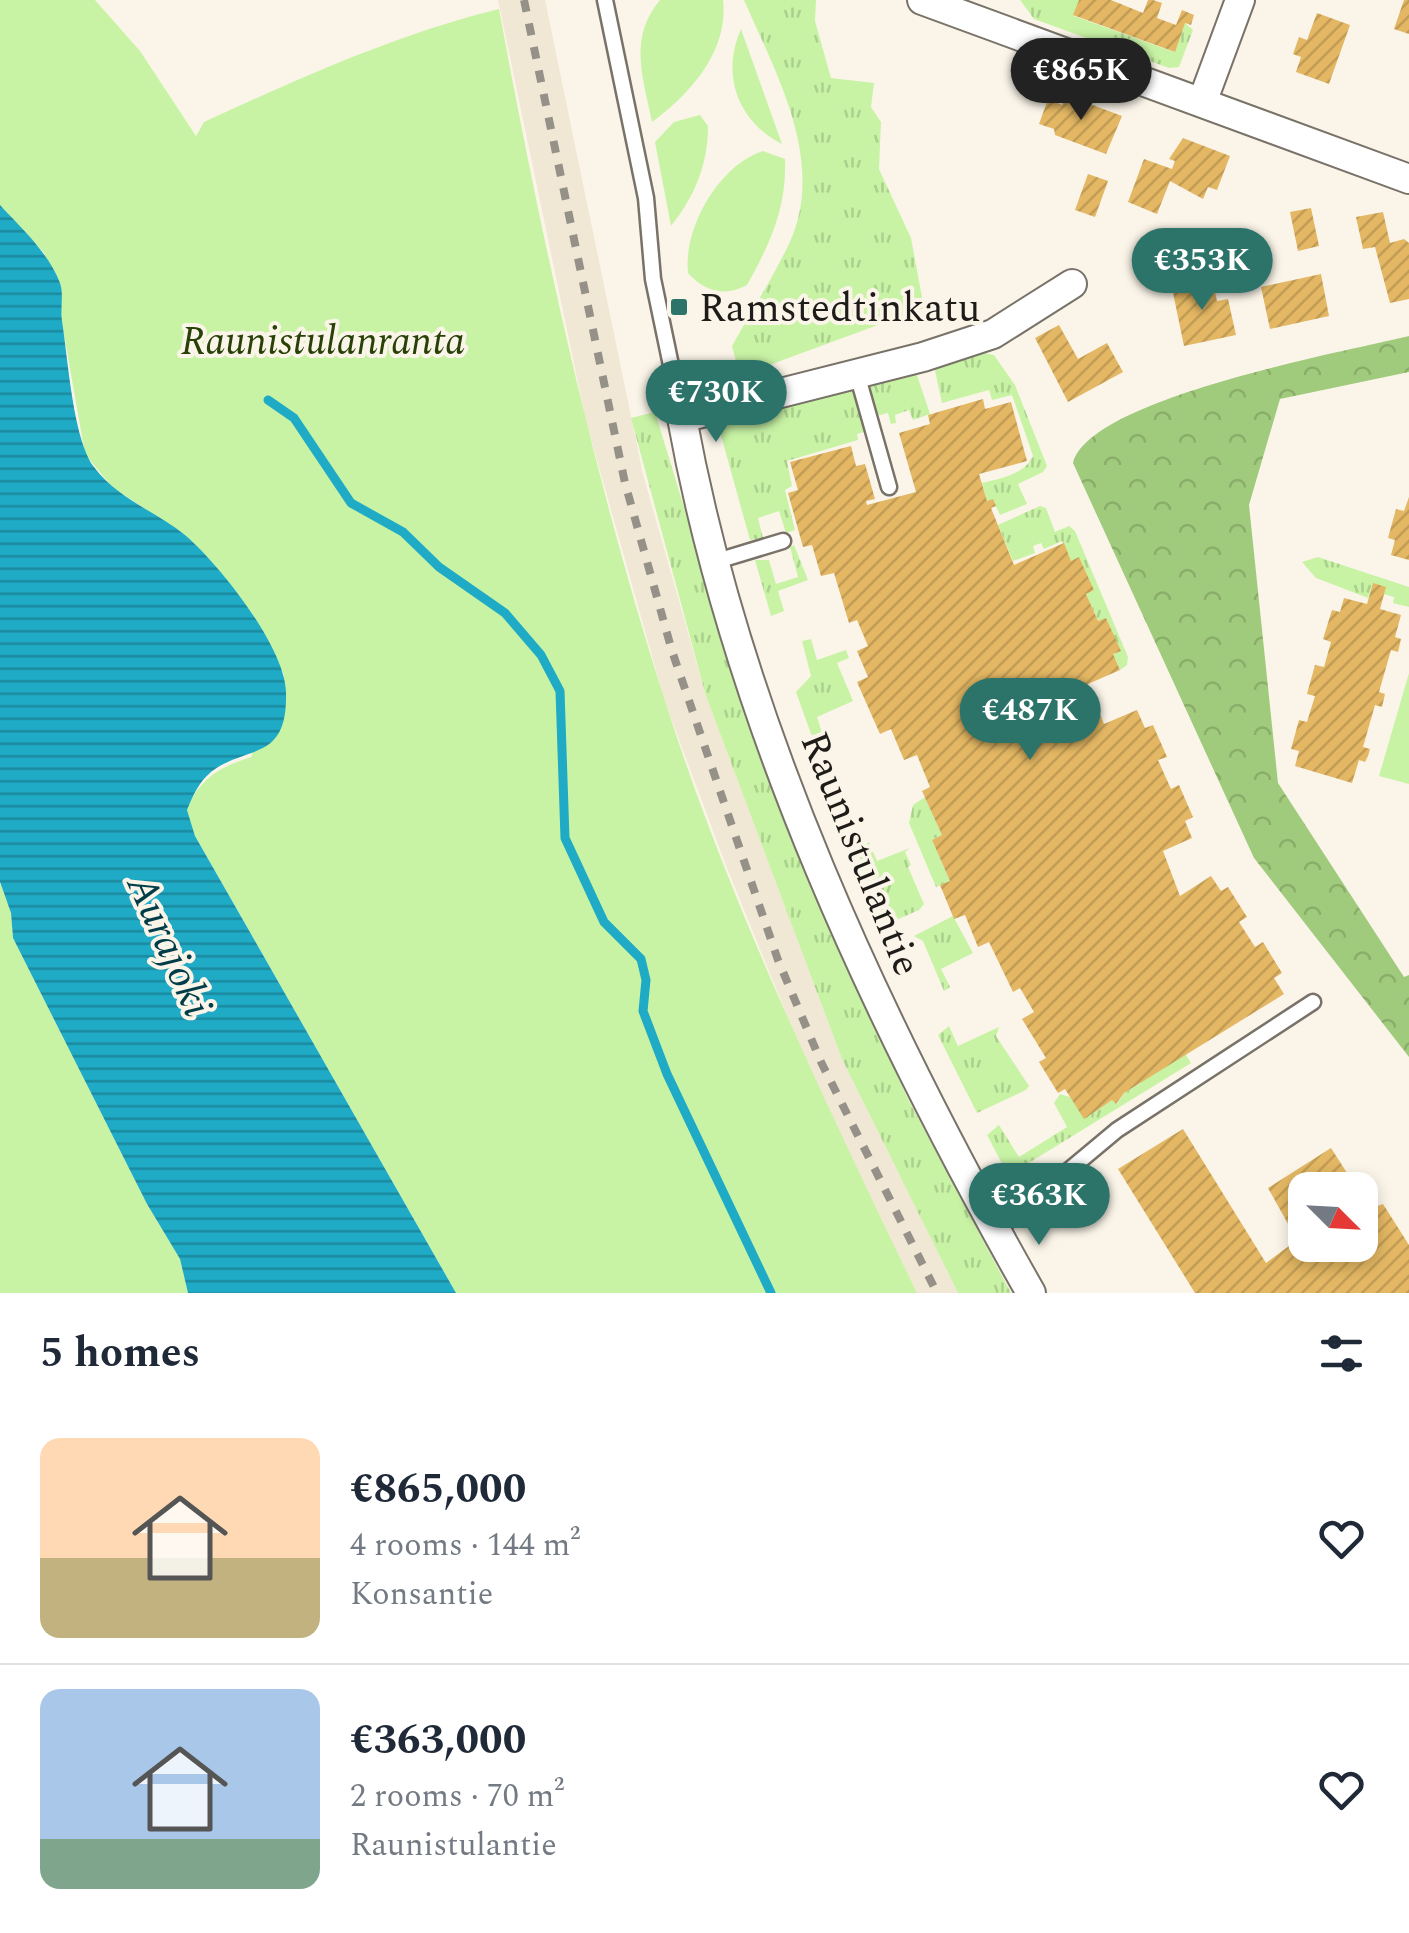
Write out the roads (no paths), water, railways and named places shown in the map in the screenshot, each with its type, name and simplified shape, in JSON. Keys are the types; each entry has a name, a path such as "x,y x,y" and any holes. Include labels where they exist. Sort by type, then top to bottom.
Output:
{"street":[{"path":"922,0 992,12 1203,100 1409,179"},
{"path":"1203,100 1240,0"},
{"path":"682,418 857,374 993,334 1072,284"},
{"name":"Raunistulantie","path":"682,418 694,482 780,766 824,878 893,1035 1031,1293"}],"lane":[{"path":"605,0 646,198 653,278 682,418"},
{"path":"857,374 889,487"},
{"path":"717,561 783,542"},
{"path":"996,1231 1117,1130 1312,1002"}],"water":[{"name":"Aurajoki","path":"0,205 42,251 60,283 76,418 94,467 114,488 199,548 248,608 275,653 286,692 280,731 263,748 211,772 187,810 195,836 456,1293 188,1293 180,1259 147,1204 13,938 11,913 0,882"}],"waterway":[{"path":"268,400 294,418 351,503 403,532 439,567 505,613 541,655 560,691 565,838 604,922 641,959 646,980 643,1011 667,1074 771,1293"}],"railway":[{"path":"524,0 625,483 672,651 778,960 821,1062 937,1293"}],"place":[{"name":"Ramstedtinkatu","path":"679,307"}],"park label":[{"name":"Raunistulanranta","path":"323,340"}]}
